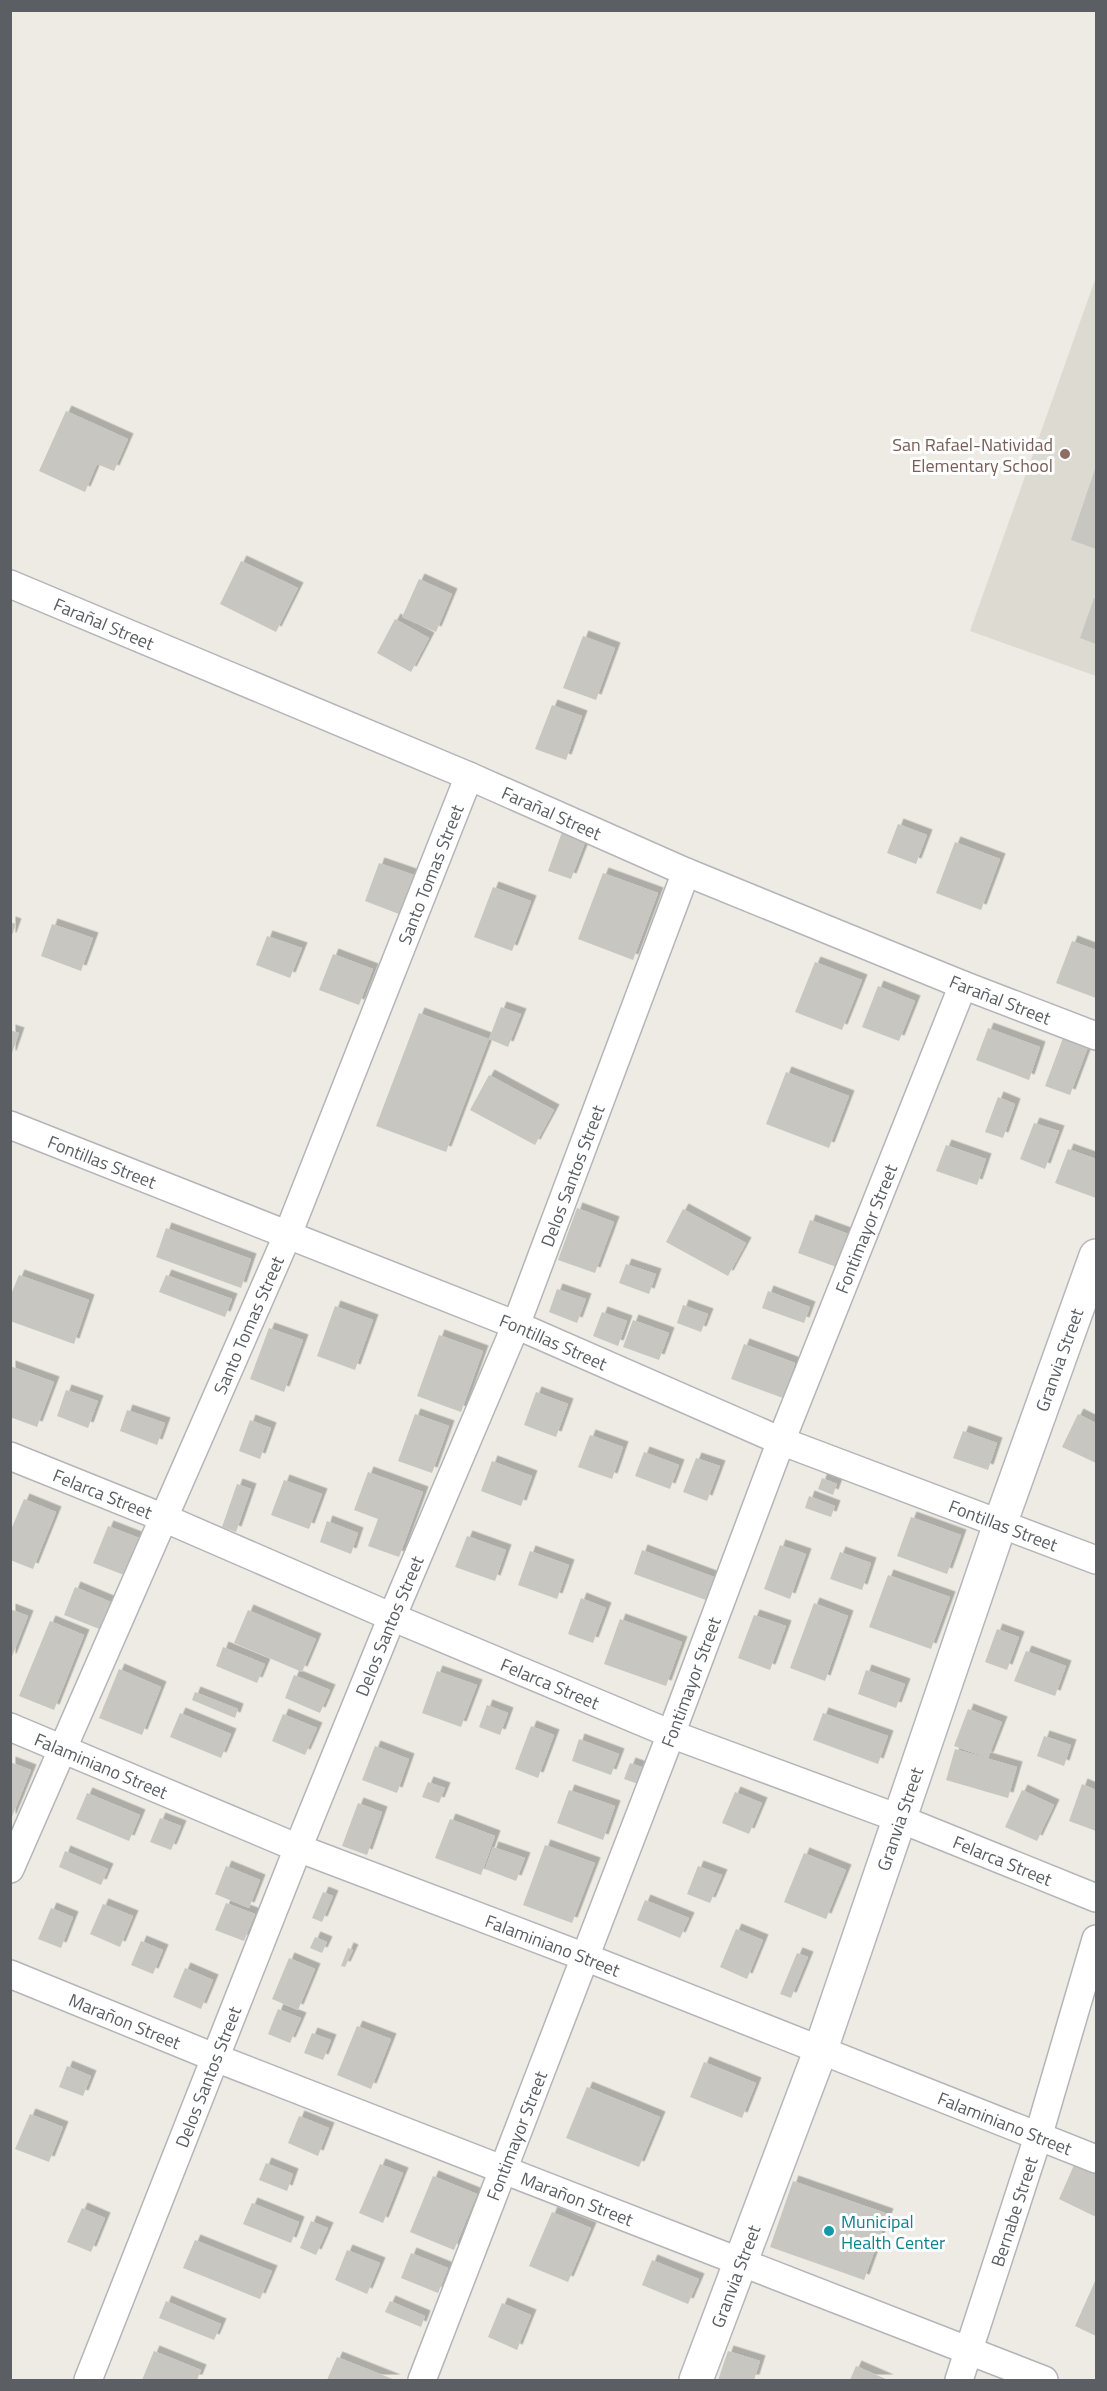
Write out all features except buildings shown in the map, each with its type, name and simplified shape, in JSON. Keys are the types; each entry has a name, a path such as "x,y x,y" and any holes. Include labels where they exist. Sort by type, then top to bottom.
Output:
{"street":[{"name":"Farañal Street","path":"10,584 469,776 686,872 963,985 1096,1036"},
{"name":"Santo Tomas Street","path":"10,1869 288,1234 469,776"},
{"name":"Delos Santos Street","path":"87,2380 298,1848 392,1617 516,1325 686,872"},
{"name":"Fontimayor Street","path":"422,2380 671,1734 781,1441 963,985"},
{"name":"Fontillas Street","path":"10,1125 516,1325 781,1441 1096,1560"},
{"name":"Granvia Street","path":"696,2380 821,2049 898,1818 1096,1256"},
{"name":"Felarca Street","path":"10,1456 164,1518 671,1734 898,1818 1096,1898"},
{"name":"Falaminiano Street","path":"10,1727 298,1848 585,1957 1096,2159"},
{"name":"Bernabe Street","path":"959,2380 1038,2137 1096,1940"},
{"name":"Marañon Street","path":"10,1974 216,2058 1044,2380"}],"shaded area":[{"name":"San Rafael-Natividad Elementary School","path":"1096,277 1096,676 970,631"}],"place":[{"name":"San Rafael-Natividad Elementary School","path":"1065,454"},
{"name":"Municipal Health Center","path":"829,2231"}]}
